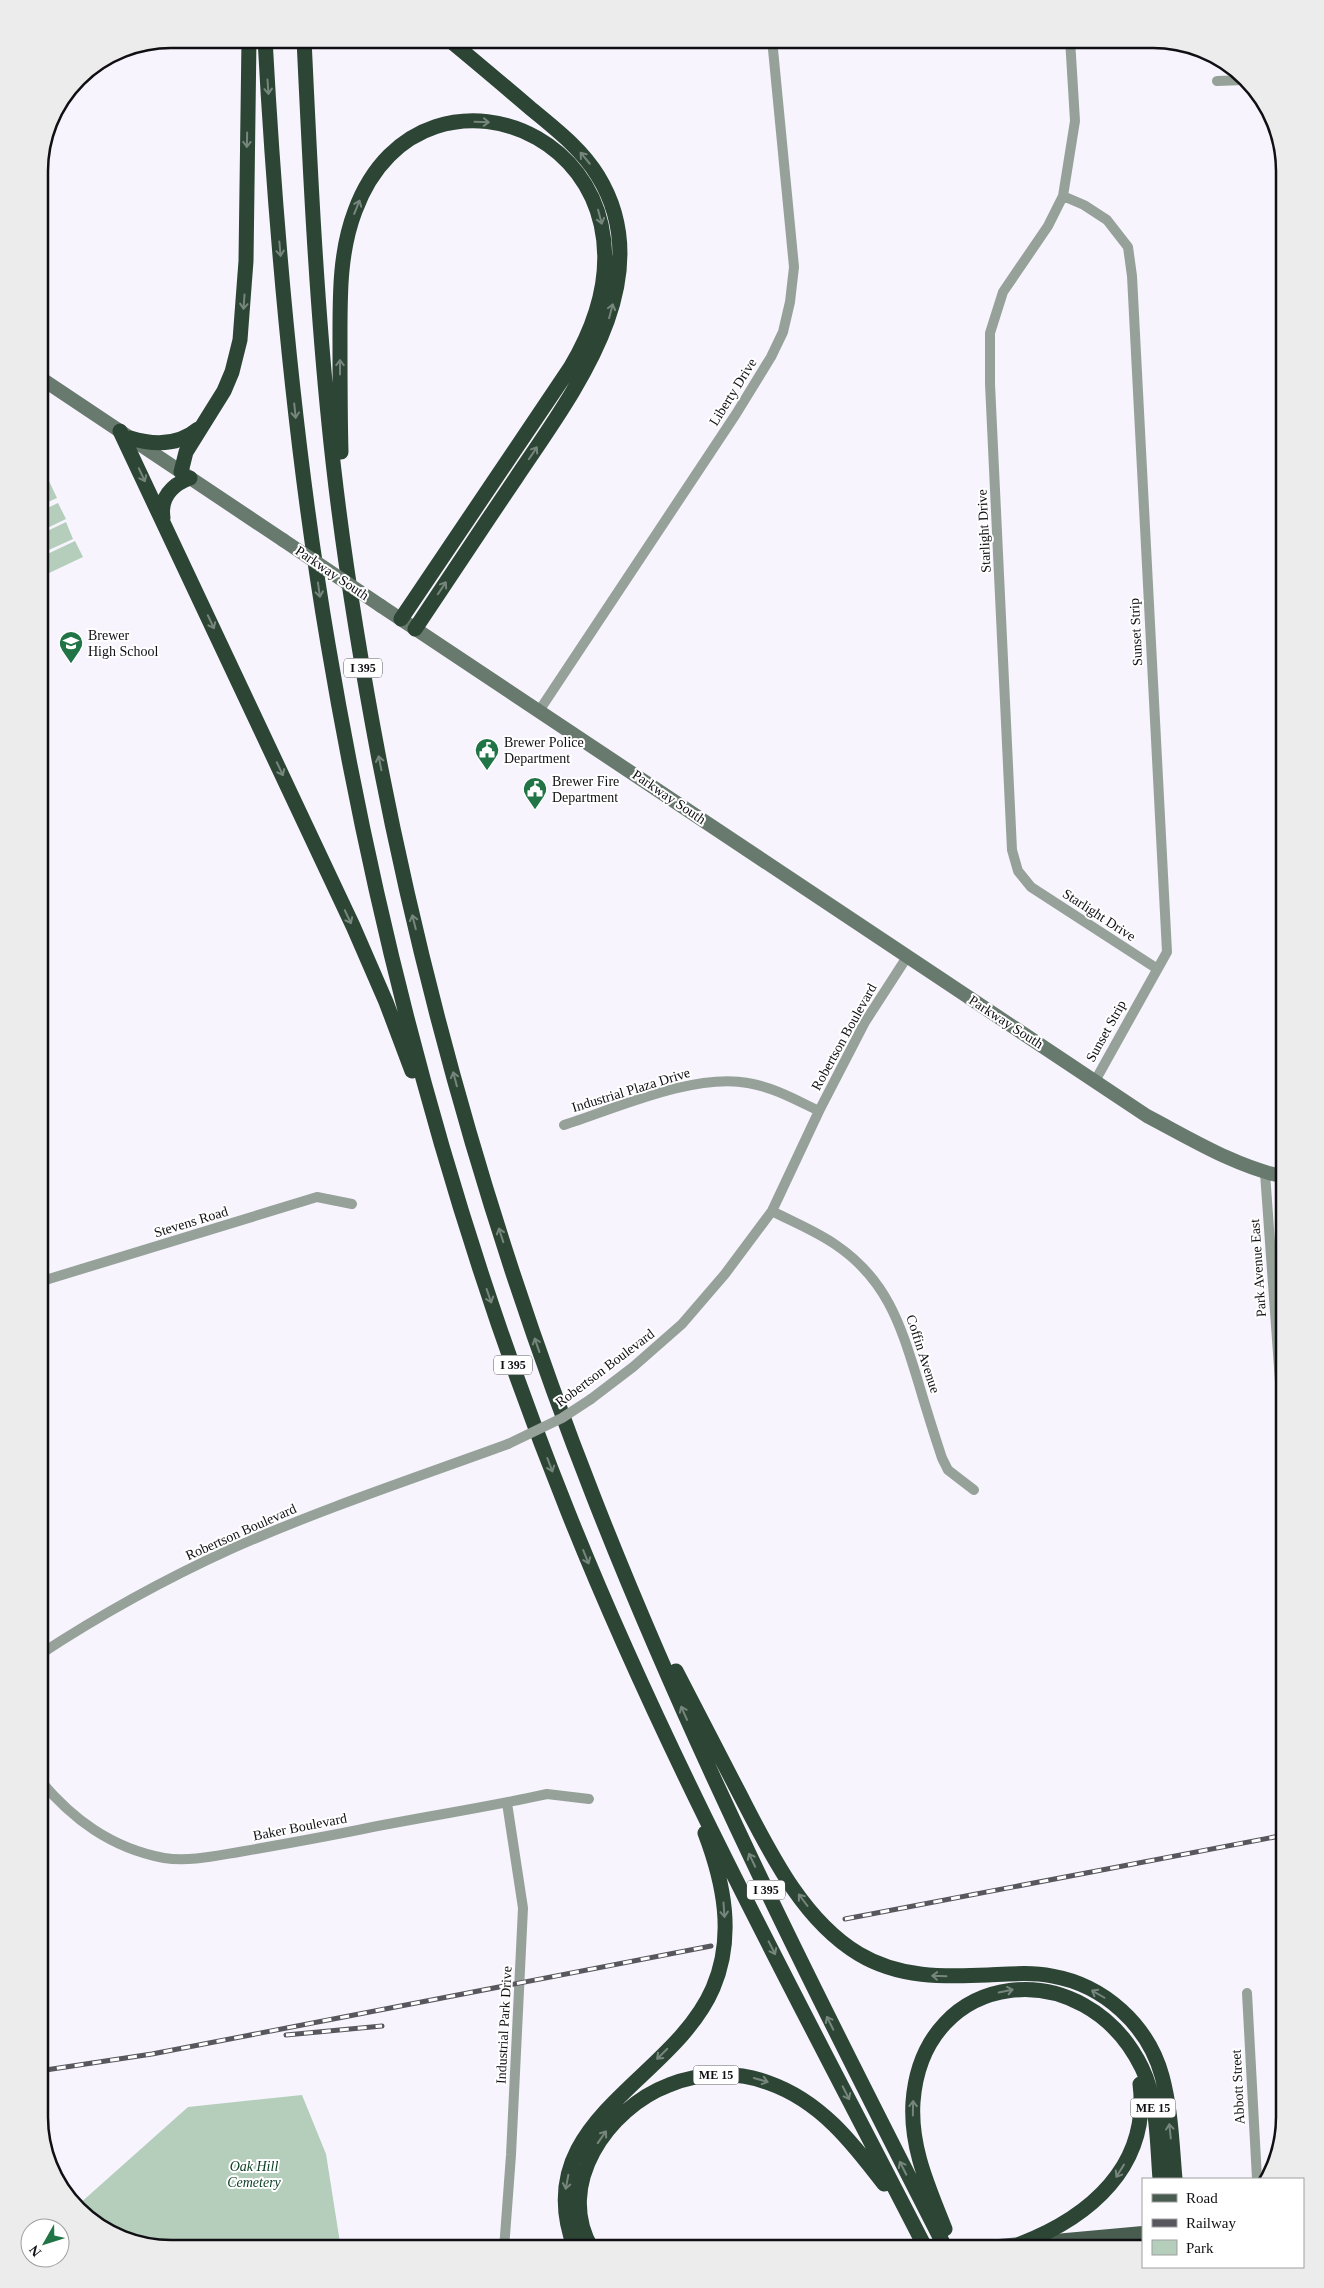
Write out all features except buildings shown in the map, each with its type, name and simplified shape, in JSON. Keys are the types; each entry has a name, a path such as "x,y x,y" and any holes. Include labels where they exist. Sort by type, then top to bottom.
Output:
{"highway":[{"path":"165,524 162,512 166,496 185,475 184,457 220,401 229,381 238,351 243,318 246,261 249,47"},
{"name":"I 395","path":"266,47 279,246 292,384 309,521 328,649 354,785 390,949 432,1109 463,1216 507,1348 554,1478 607,1605 673,1748 921,2240"},
{"name":"I 395","path":"304,47 318,300 328,415 343,538 360,651 380,764 404,876 448,1052 481,1172 522,1300 567,1427 620,1563 693,1732 818,1999 931,2208 943,2240"},
{"path":"415,629 566,404 591,362 610,316 619,263 618,240 611,203 599,176 587,160 556,129 458,47"},
{"path":"343,538 340,369 341,289 346,241 360,198 372,177 390,156 410,140 433,129 457,123 484,122 501,124 528,132 553,147 567,160 584,180 596,204 603,231 605,250 598,303 585,340 570,368 401,619"},
{"path":"125,434 154,443 180,441 194,433 205,423"},
{"path":"125,434 371,966 402,1042 463,1216"},
{"path":"620,1563 760,1832 788,1879 816,1917 850,1948 889,1968 939,1976 1034,1974 1054,1976 1085,1986 1113,2003 1130,2018 1144,2036 1158,2066 1167,2100 1175,2178"},
{"path":"580,2240 566,2222 565,2195 570,2167 578,2150 607,2109 696,2017 712,1989 721,1960 725,1918 719,1874 673,1748"},
{"name":"ME 15","path":"948,2240 931,2208 913,2128 913,2098 919,2070 935,2036 954,2016 976,2001 991,1995 1017,1989 1043,1990 1060,1994 1088,2006 1112,2025 1126,2042 1142,2068 1150,2090 1160,2178"},
{"path":"1028,2240 1062,2224 1086,2209 1108,2188 1127,2158 1138,2130 1142,2096 1139,2074 1126,2042"},
{"name":"ME 15","path":"585,2240 581,2213 581,2184 590,2158 604,2134 623,2113 645,2097 670,2084 708,2075 751,2078 776,2086 806,2101 843,2134 910,2219"}],"main road":[{"name":"Parkway South","path":"48,383 1147,1116 1195,1142 1265,1173 1276,1175"},
{"path":"1065,2240 1142,2233"}],"street":[{"name":"Liberty Drive","path":"540,711 736,414 771,357 783,332 790,302 794,267 773,48"},
{"name":"Starlight Drive","path":"1071,48 1075,121 1063,196 1048,226 1002,292 990,333 990,384 1012,850 1018,872 1030,887 1156,968"},
{"path":"1217,81 1237,80"},
{"name":"Sunset Strip","path":"1063,196 1084,205 1107,220 1128,247 1132,276 1167,952 1156,968 1095,1081"},
{"name":"Robertson Boulevard","path":"47,1650 146,1592 226,1552 306,1518 508,1444 554,1423 592,1400 634,1367 686,1320 720,1280 772,1211 819,1111 865,1022 907,957"},
{"name":"Industrial Plaza Drive","path":"564,1125 677,1089 710,1082 729,1081 763,1087 819,1111"},
{"name":"Park Avenue East","path":"1265,1173 1276,1326"},
{"name":"Stevens Road","path":"47,1279 317,1197 352,1204"},
{"name":"Coffin Avenue","path":"772,1211 836,1245 861,1266 878,1286 894,1312 903,1333 942,1458 948,1470 974,1490"},
{"name":"Baker Boulevard","path":"47,1789 60,1804 96,1831 120,1845 165,1858 189,1859 507,1803 547,1794 589,1799"},
{"name":"Industrial Park Drive","path":"505,2240 514,2116 523,1908 507,1803"},
{"name":"Abbott Street","path":"1247,1993 1257,2178"}],"green space":[{"path":"48,482 57,498 48,502"},
{"path":"58,503 66,519 48,528 48,508"},
{"path":"66,522 73,539 48,550 48,531"},
{"path":"75,541 83,557 49,573 48,554"},
{"name":"Oak Hill Cemetery","path":"302,2095 326,2154 340,2240 162,2240 146,2238 116,2228 102,2220 81,2202 188,2107"}],"railway":[{"path":"845,1919 1276,1837"},
{"path":"47,2070 152,2054 711,1946"},
{"path":"286,2035 382,2026"}],"place":[{"name":"Brewer High School","path":"71,664"},
{"name":"Brewer Police Department","path":"487,771"},
{"name":"Brewer Fire Department","path":"535,810"}]}
